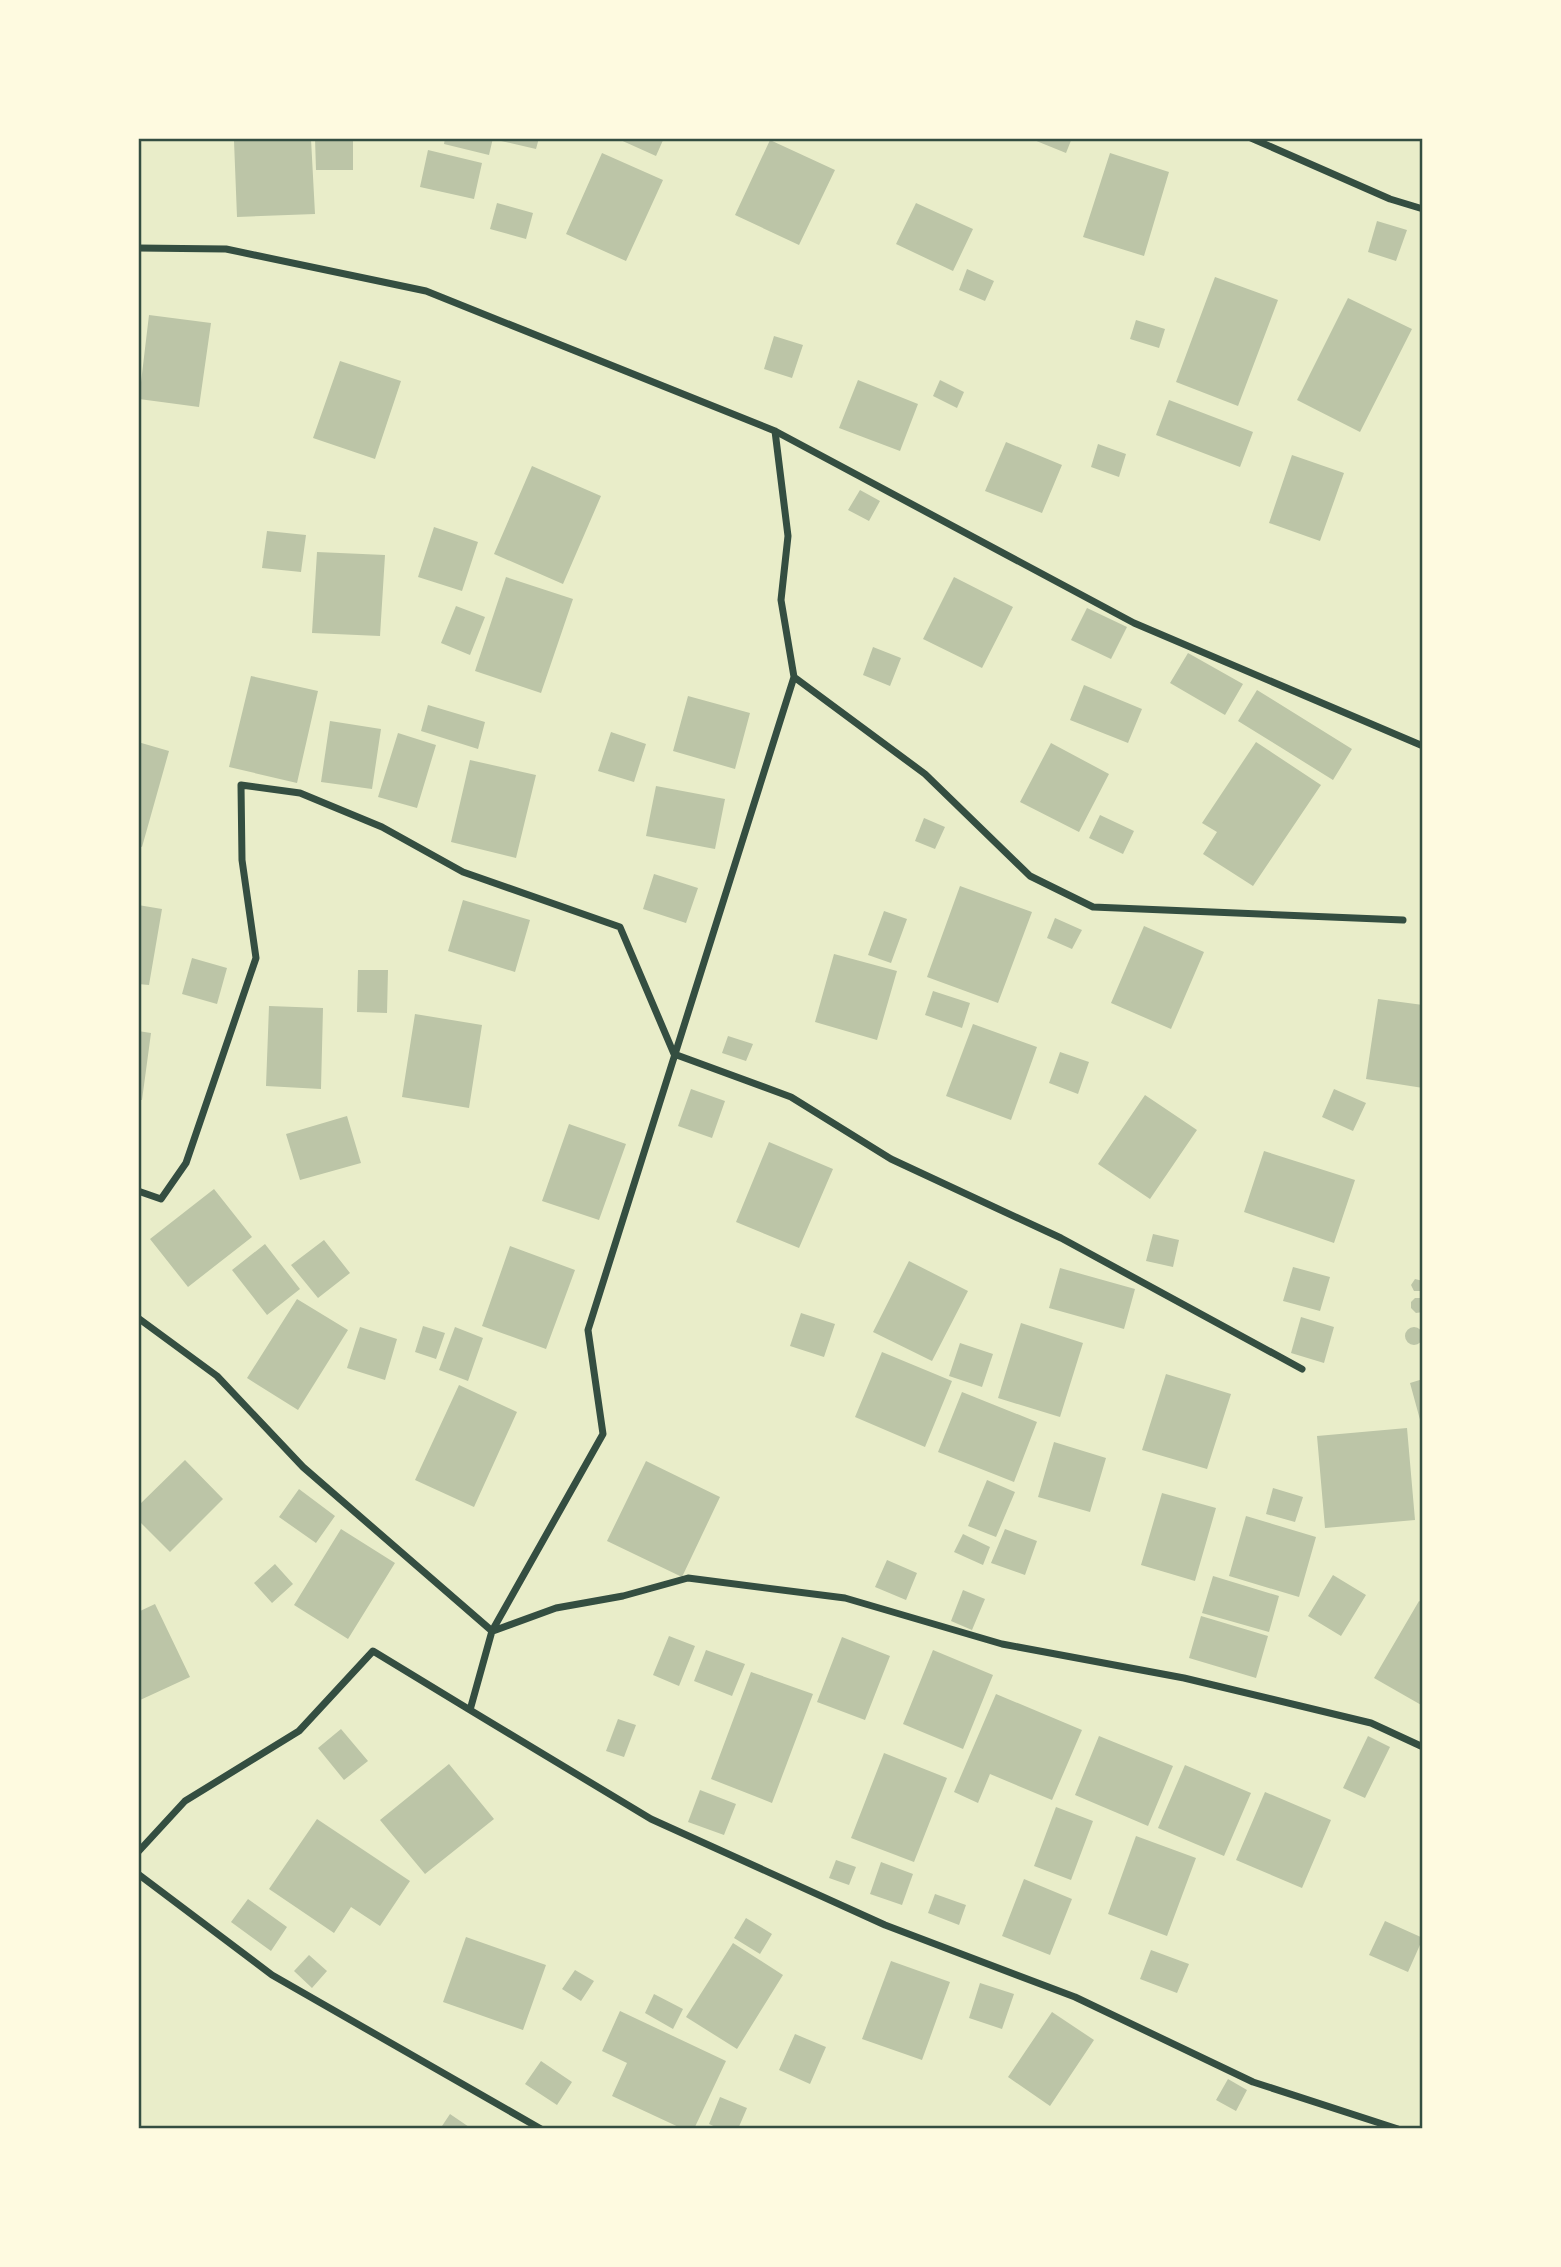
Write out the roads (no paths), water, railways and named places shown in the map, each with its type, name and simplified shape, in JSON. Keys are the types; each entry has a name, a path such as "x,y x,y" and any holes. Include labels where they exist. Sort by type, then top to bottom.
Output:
{"street":[{"path":"1251,138 1390,199 1423,209"},
{"path":"138,248 226,249 426,291 775,431 1134,623 1423,746"},
{"path":"470,1710 492,1631 603,1434 588,1330 794,677 782,600 788,536 775,431"},
{"path":"794,677 925,774 1030,876 1093,907 1403,920"},
{"path":"138,1191 161,1199 187,1163 256,958 242,860 241,785 299,793 382,827 463,872 620,927 674,1054 791,1097 891,1158 1062,1238 1302,1369"},
{"path":"138,1318 216,1376 303,1467 492,1631"},
{"path":"492,1631 556,1608 623,1596 688,1577 845,1598 1003,1644 1184,1678 1371,1723 1423,1748"},
{"path":"138,1852 185,1801 299,1731 373,1651 650,1819 885,1925 1075,1997 1253,2082 1398,2129"},
{"path":"138,1874 272,1975 541,2129"}]}
